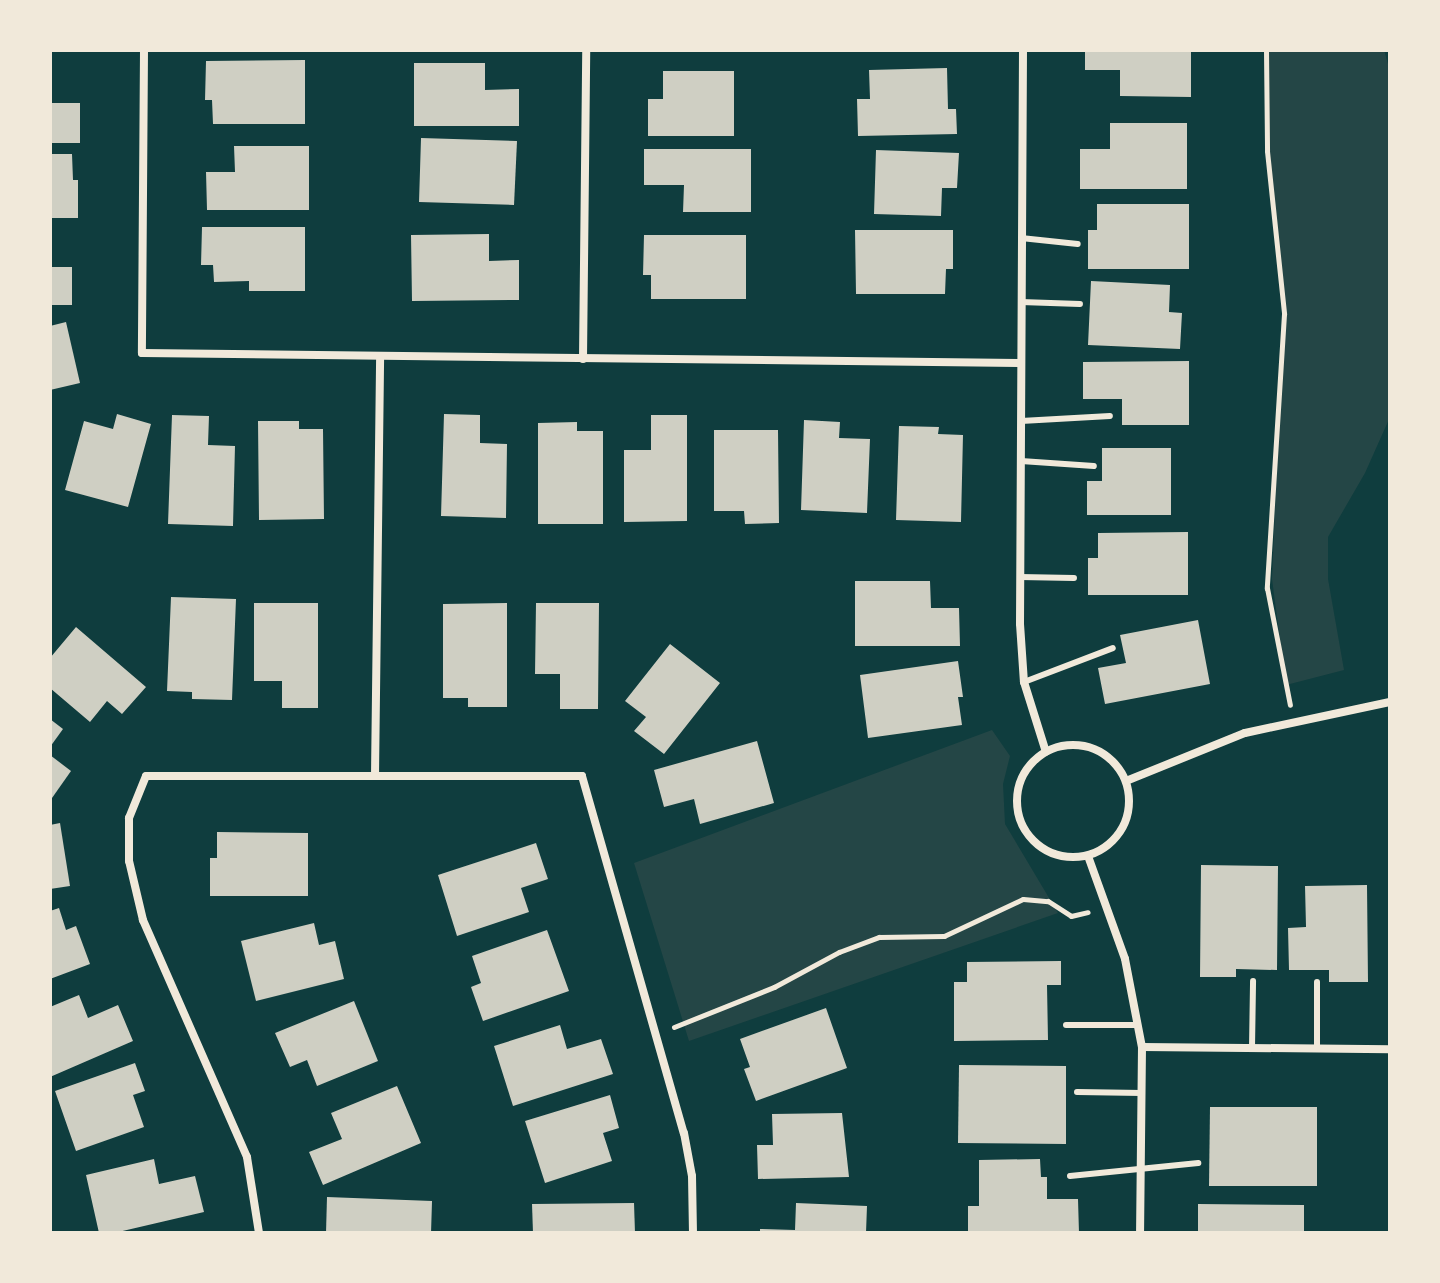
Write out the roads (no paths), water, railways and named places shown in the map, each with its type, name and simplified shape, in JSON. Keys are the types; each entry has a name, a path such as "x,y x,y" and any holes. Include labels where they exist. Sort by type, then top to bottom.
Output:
{"street":[{"path":"144,50 142,353 1021,363"},
{"path":"583,359 586,50"},
{"path":"1023,50 1020,577 1024,682 1046,752"},
{"path":"375,776 380,357"},
{"path":"1126,781 1245,733 1294,720 1390,702"},
{"path":"1067,745 1086,746 1103,753 1117,765 1126,781 1129,799 1127,818 1119,834 1106,848 1088,856 1070,858 1051,854 1035,844 1023,829 1017,812 1017,792 1023,775 1046,752 1067,745"},
{"path":"259,1233 247,1157 143,920 129,861 129,818 146,776 582,776 684,1133 692,1176 693,1233"},
{"path":"1088,856 1125,959 1142,1047 1140,1233"},
{"path":"1142,1047 1390,1049"}],"lane":[{"path":"1021,238 1078,244"},
{"path":"1021,302 1080,304"},
{"path":"1021,421 1110,416"},
{"path":"1021,461 1094,466"},
{"path":"1020,577 1074,578"},
{"path":"1024,682 1113,648"},
{"path":"1252,1048 1253,981"},
{"path":"1317,982 1317,1048"},
{"path":"1066,1025 1138,1025"},
{"path":"1077,1092 1142,1093"},
{"path":"1070,1176 1198,1163"}]}
